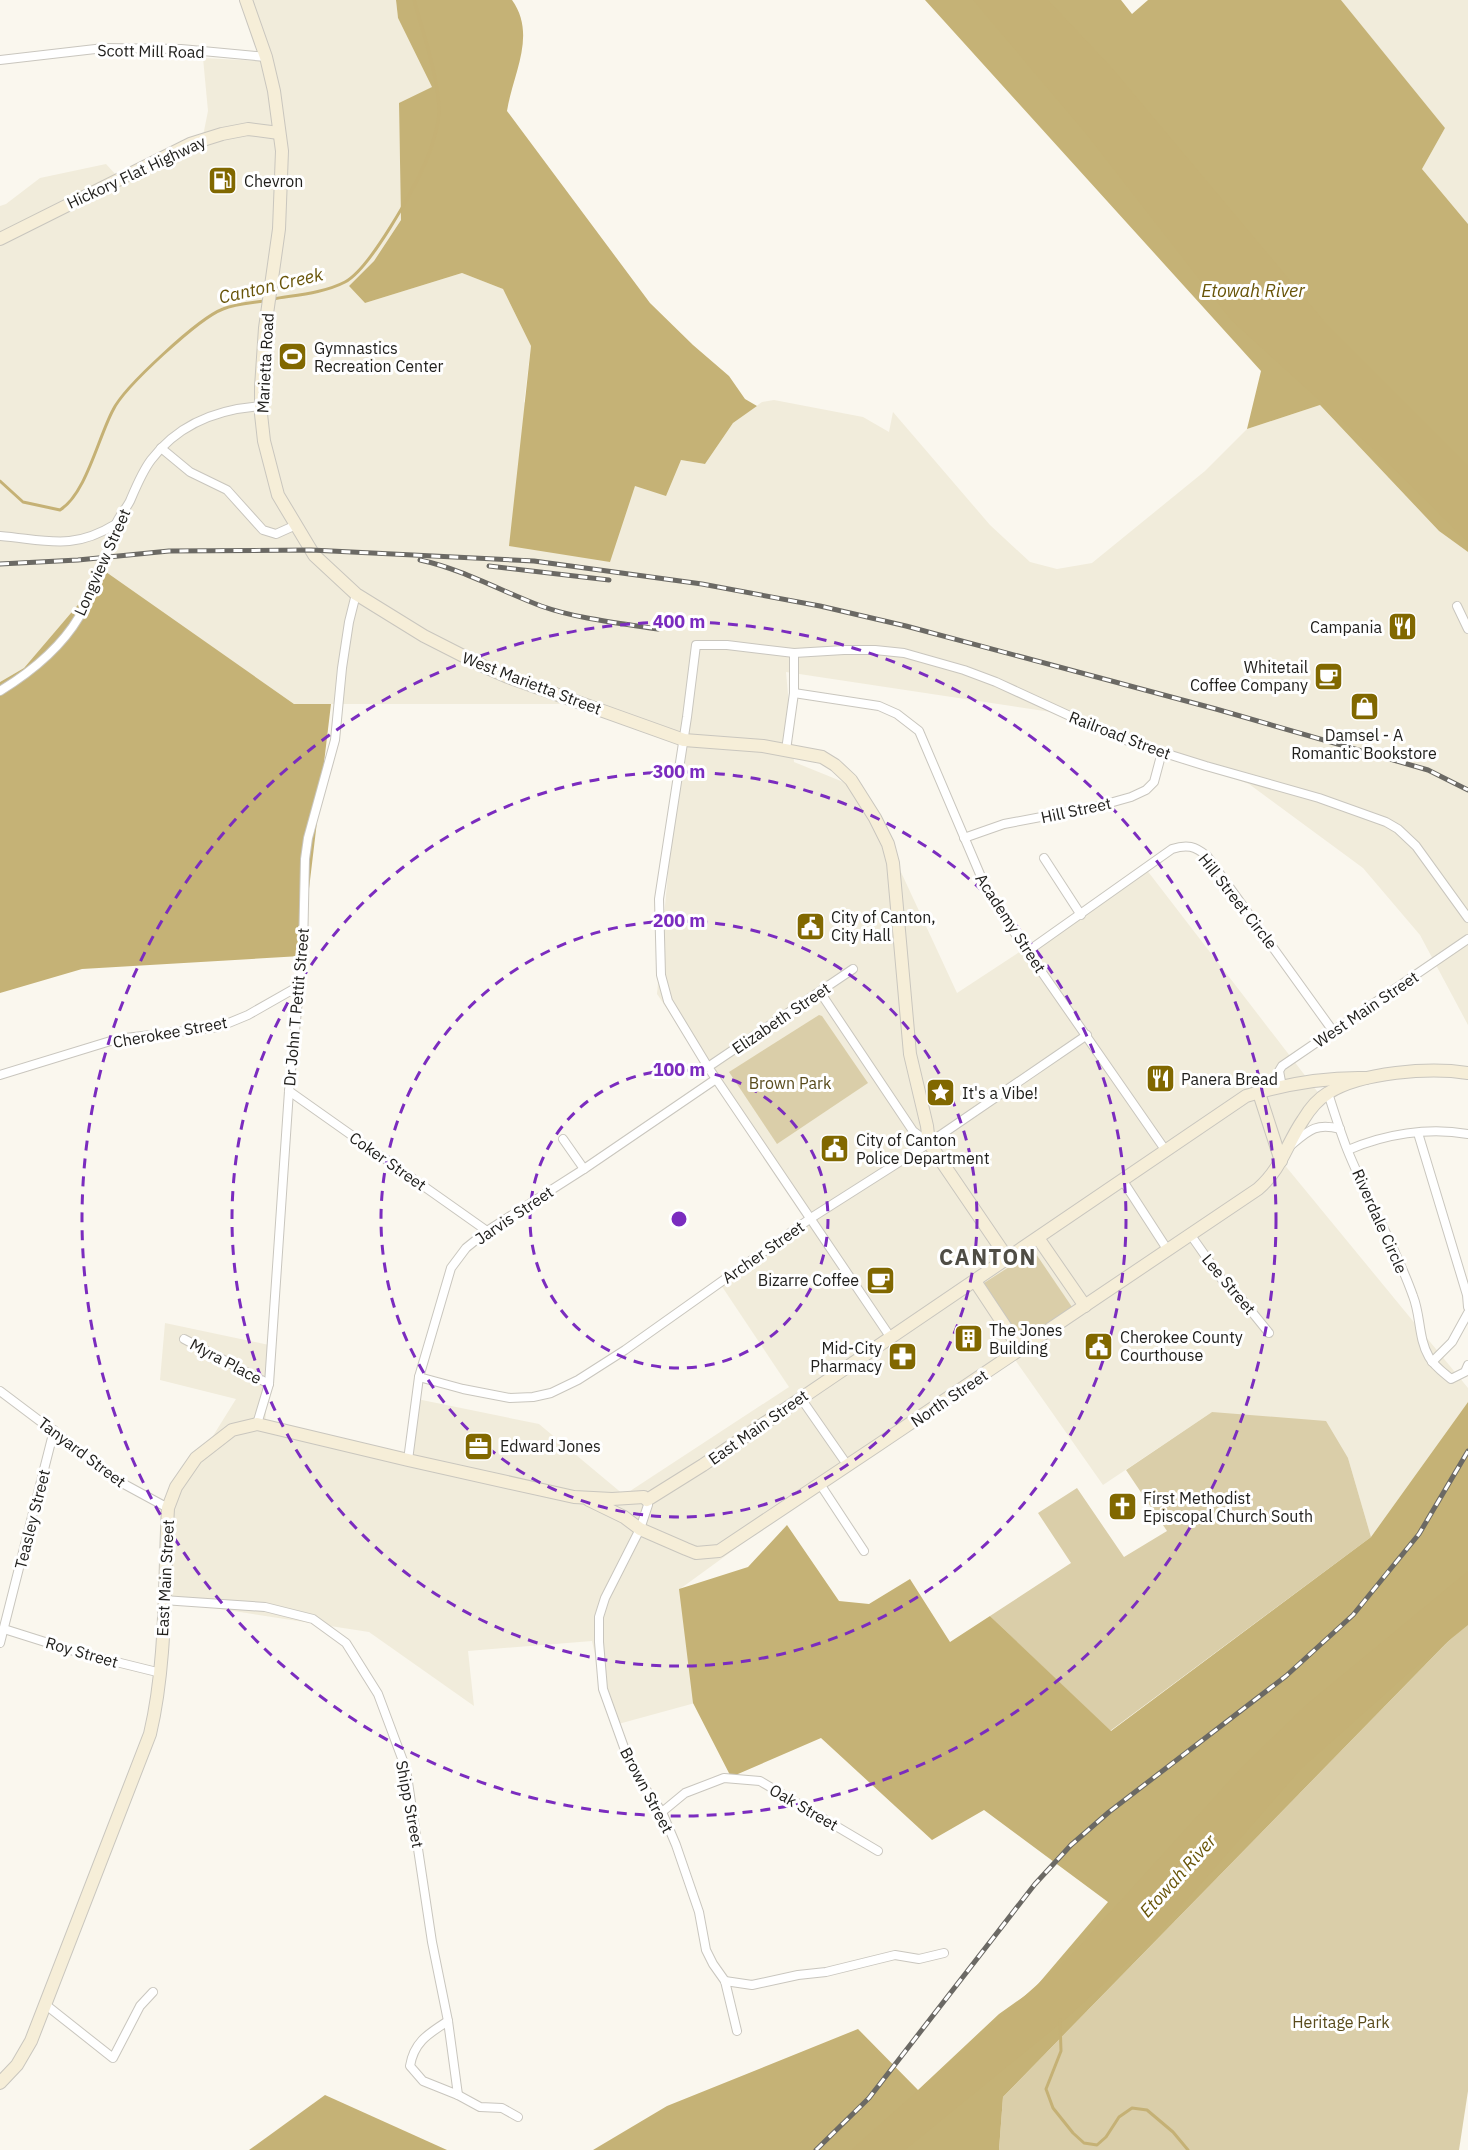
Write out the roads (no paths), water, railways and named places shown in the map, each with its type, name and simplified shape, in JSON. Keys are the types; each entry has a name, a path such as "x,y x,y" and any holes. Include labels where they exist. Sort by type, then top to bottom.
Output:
{"main road":[{"name":"Marietta Road","path":"246,0 266,57 274,92 282,152 279,229 265,328 261,406 264,441 278,495 314,555 356,594"},
{"name":"Hickory Flat Highway","path":"0,239 190,144 248,129 279,133"},
{"name":"West Marietta Street","path":"356,594 423,636 483,666 684,740 763,746 810,753 835,765 856,787 875,818 888,844 893,863 910,1054 929,1143"},
{"path":"1166,1151 1246,1096 1282,1087 1342,1078 1366,1078 1404,1072 1468,1073"},
{"path":"1328,1093 1366,1078"},
{"path":"1259,1093 1283,1156"},
{"name":"North Street","path":"640,1529 696,1553 719,1551 726,1547 1258,1189 1269,1179 1310,1109 1328,1093"},
{"path":"929,1143 1008,1259"},
{"name":"East Main Street","path":"647,1500 703,1465 800,1397 1166,1151"},
{"path":"1038,1238 1085,1306"},
{"path":"975,1281 1020,1349"},
{"name":"East Main Street","path":"0,2083 31,2041 150,1734 161,1673 168,1508 176,1486 196,1458 232,1430 249,1424 257,1424"},
{"path":"257,1424 588,1499 644,1497 647,1500"},
{"path":"588,1499 624,1517 640,1529"}],"street":[{"name":"Scott Mill Road","path":"0,60 104,48 181,49 266,57"},
{"name":"Longview Street","path":"0,692 26,675 43,660 60,643 78,618 100,572 116,524 150,462 161,448 189,425 208,415 236,408 261,406"},
{"path":"161,448 190,472 227,490 263,530 276,534 296,525"},
{"path":"0,536 69,543 83,540 116,524"},
{"name":"Dr John T Pettit Street","path":"257,1424 269,1384 289,1091 303,950 305,859 308,838 334,740 349,622 356,594"},
{"path":"1457,606 1468,629"},
{"name":"Railroad Street","path":"684,740 696,645 728,645 795,653 875,650 936,661 996,682 1109,734 1206,766 1319,798 1386,822 1398,829 1416,846 1468,918"},
{"path":"786,750 794,693 795,653"},
{"name":"Academy Street","path":"794,693 879,706 910,723 919,731 985,886 1166,1151"},
{"path":"684,740 659,899 661,975 668,1001 708,1067 891,1338"},
{"name":"Hill Street","path":"964,838 1004,824 1099,806 1131,797 1146,790 1154,782 1162,752"},
{"name":"Hill Street Circle","path":"1028,951 1172,849 1186,845 1197,848 1214,865 1333,1031"},
{"path":"1044,858 1081,915"},
{"name":"West Main Street","path":"1282,1087 1279,1071 1282,1066 1468,939"},
{"name":"Elizabeth Street","path":"708,1067 854,969"},
{"name":"Cherokee Street","path":"0,1075 117,1039 219,1027 249,1015 299,987"},
{"path":"820,992 913,1131 929,1143"},
{"name":"Archer Street","path":"419,1377 510,1398 533,1397 578,1380 625,1350 811,1218 929,1143 1087,1035"},
{"name":"Jarvis Street","path":"408,1460 419,1377 451,1268 466,1248 487,1231 584,1169 716,1079"},
{"name":"Coker Street","path":"289,1091 487,1231"},
{"path":"1328,1093 1348,1150"},
{"path":"1283,1156 1316,1127 1328,1125 1340,1129"},
{"name":"Riverdale Circle","path":"1432,1362 1420,1331 1420,1316 1413,1294 1379,1214 1348,1150 1373,1139 1443,1130 1468,1134"},
{"path":"1418,1133 1467,1294 1468,1307"},
{"path":"563,1139 584,1169"},
{"path":"1123,1181 1167,1249"},
{"name":"Lee Street","path":"1190,1234 1223,1281 1239,1296 1269,1334"},
{"path":"1468,1313 1452,1342 1432,1362 1451,1379 1466,1372 1468,1365"},
{"name":"Myra Place","path":"184,1339 269,1384"},
{"name":"Tanyard Street","path":"0,1391 122,1484 168,1508"},
{"path":"800,1397 848,1466"},
{"name":"Teasley Street","path":"0,1643 54,1430"},
{"path":"820,1484 864,1551"},
{"path":"640,1529 648,1505 647,1500"},
{"name":"Brown Street","path":"640,1529 605,1598 599,1617 603,1689 637,1777 662,1812 699,1912 706,1950 725,1981 737,2031"},
{"name":"Shipp Street","path":"163,1600 266,1607 313,1619 346,1643 378,1694 406,1769 458,2095"},
{"name":"Roy Street","path":"4,1629 80,1653 161,1673"},
{"name":"Oak Street","path":"662,1812 685,1793 724,1778 760,1781 878,1851"},
{"path":"725,1981 752,1985 798,1975 826,1972 895,1955 919,1959 944,1953"},
{"path":"46,2005 113,2058 140,2006 153,1992"},
{"path":"448,2021 433,2031 412,2052 410,2066 423,2081 480,2107 502,2108 518,2117"}],"water":[{"name":"Etowah River","path":"973,0 1048,0 1112,68 1324,321 1468,465 1468,542 1382,457 1231,320 1087,135"},
{"name":"Etowah River","path":"1468,1571 1468,1625 1410,1672 1301,1769 1153,1939 1068,2017 905,2150 851,2150 1074,1952 1240,1769 1306,1705"}],"waterway":[{"name":"Canton Creek","path":"273,299 328,289 345,282 355,274 367,262 390,227 420,174 432,144 439,112 433,70 414,0"},
{"name":"Canton Creek","path":"0,481 23,502 60,510 77,492 84,479 113,410 146,370 197,325 212,315 233,306 264,301"},
{"path":"1060,2020 1061,2051 1046,2089 1053,2108 1073,2133 1084,2143 1097,2145 1106,2137 1119,2117 1132,2108 1147,2110 1173,2132 1188,2150"}],"railway":[{"path":"0,564 78,560 169,551 311,550 534,561 702,584 820,606 906,626 1216,709 1428,770 1468,790"},
{"path":"420,560 451,569 541,606 599,620 658,629"},
{"path":"489,566 609,580"},
{"path":"816,2150 869,2098 1035,1884 1071,1845 1109,1812 1286,1676 1353,1615 1419,1534 1468,1451"}],"place":[{"name":"Chevron","path":"223,181"},
{"name":"Gymnastics Recreation Center","path":"293,357"},
{"name":"Campania","path":"1403,627"},
{"name":"Whitetail Coffee Company","path":"1329,676"},
{"name":"Damsel - A Romantic Bookstore","path":"1364,707"},
{"name":"City of Canton, City Hall","path":"810,926"},
{"name":"Panera Bread","path":"1160,1079"},
{"name":"It's a Vibe!","path":"941,1093"},
{"name":"City of Canton Police Department","path":"835,1149"},
{"name":"Bizarre Coffee","path":"880,1280"},
{"name":"The Jones Building","path":"968,1339"},
{"name":"Cherokee County Courthouse","path":"1099,1346"},
{"name":"Mid-City Pharmacy","path":"903,1357"},
{"name":"Edward Jones","path":"479,1446"},
{"name":"First Methodist Episcopal Church South","path":"1122,1507"}],"district":[{"name":"CANTON","path":"988,1257"}],"park label":[{"name":"Brown Park","path":"790,1083"},
{"name":"Heritage Park","path":"1341,2022"}]}
